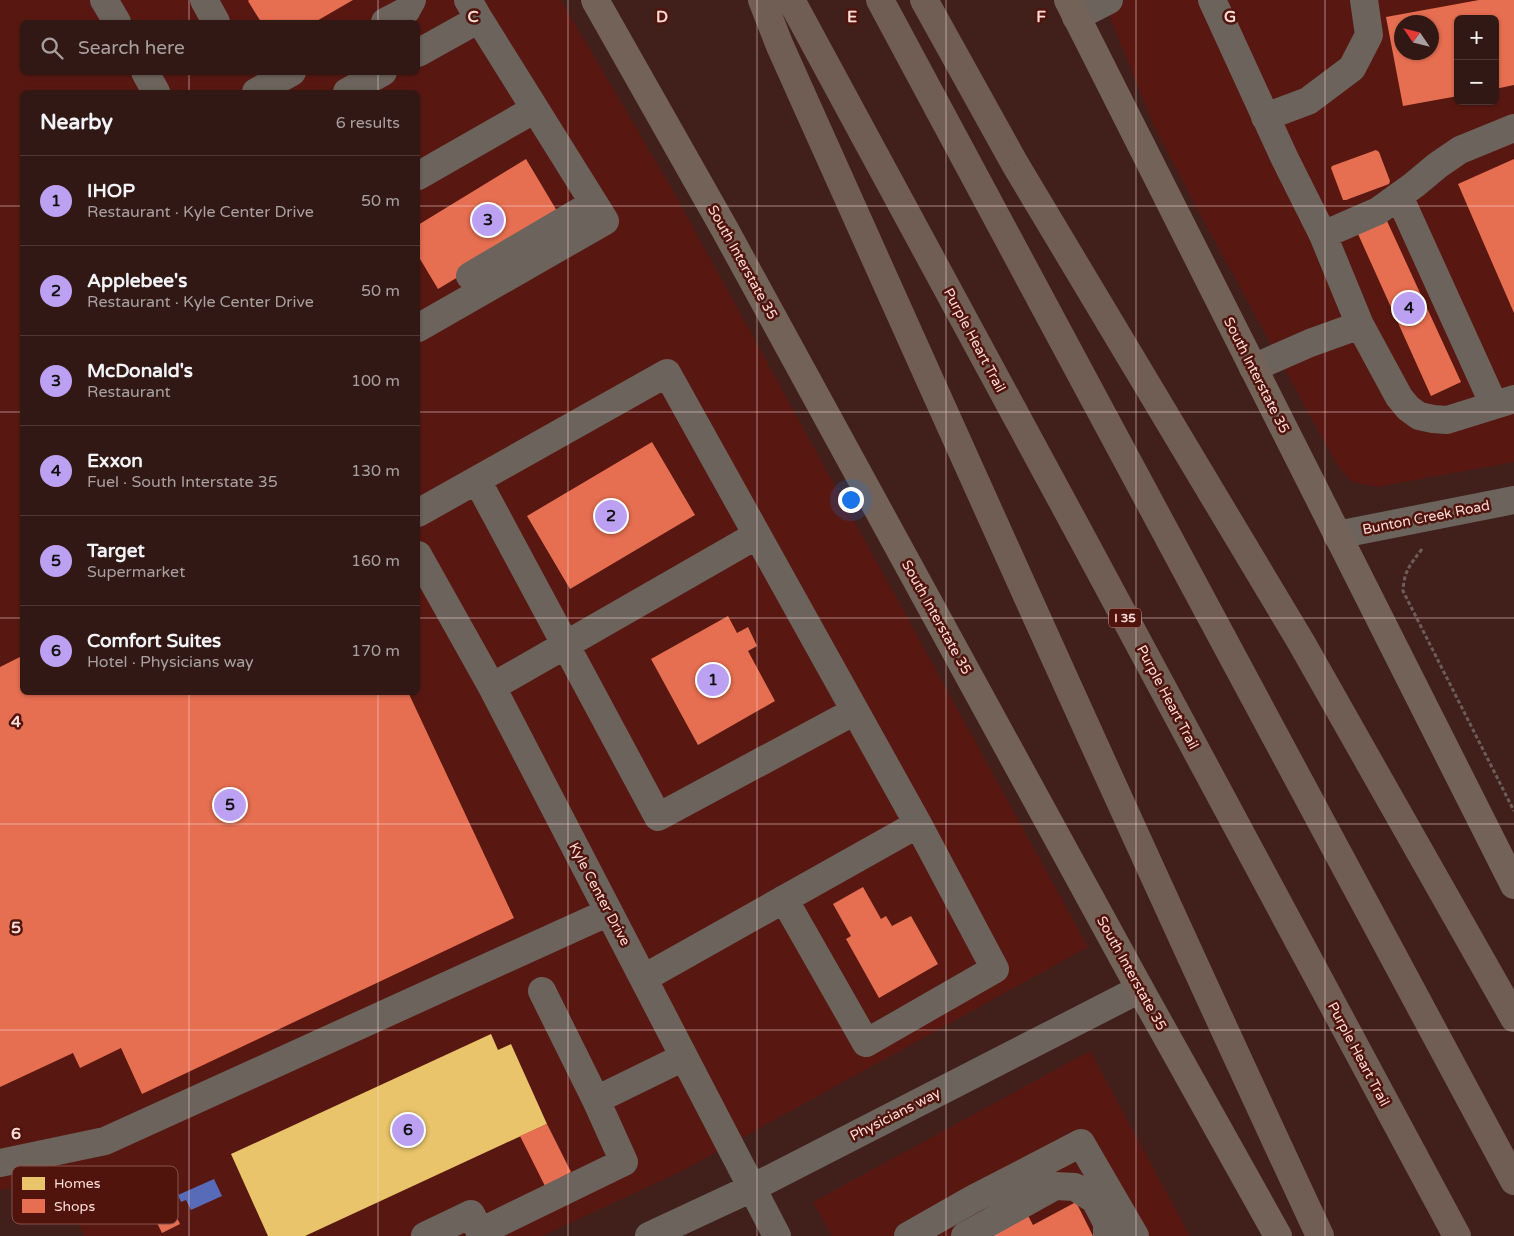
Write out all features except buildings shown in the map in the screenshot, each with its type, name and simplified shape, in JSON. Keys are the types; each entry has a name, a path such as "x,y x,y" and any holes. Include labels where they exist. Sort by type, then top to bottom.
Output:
{"highway":[{"path":"762,0 780,46 942,408 1221,1023 1320,1236"},
{"name":"Purple Heart Trail","path":"791,0 1457,1236"},
{"path":"880,0 1514,1181"},
{"path":"924,0 1015,164 1300,642 1514,1018"}],"main road":[{"name":"South Interstate 35","path":"595,0 729,237 1140,989 1278,1236"},
{"name":"South Interstate 35","path":"1072,9 1514,885"}],"street":[{"path":"104,0 116,20"},
{"path":"389,20 406,12 412,0"},
{"path":"1072,9 1109,0"},
{"path":"1212,0 1265,117 1322,234 1360,324 1399,397 1408,408 1420,416 1447,420 1504,402 1399,196"},
{"path":"1265,117 1308,101 1352,68 1369,35 1364,0"},
{"path":"420,51 474,9 605,221 420,327"},
{"path":"147,75 155,90"},
{"path":"252,86 283,75"},
{"path":"351,90 378,75"},
{"path":"420,161 532,104"},
{"path":"420,175 532,104"},
{"path":"1322,234 1378,211 1460,150 1514,128"},
{"path":"420,307 594,203"},
{"path":"1253,368 1360,324"},
{"path":"420,513 667,373 918,824 995,969 866,1043 784,899"},
{"path":"477,480 658,817 854,710"},
{"name":"Bunton Creek Road","path":"1337,534 1514,500"},
{"path":"492,687 757,535"},
{"name":"Kyle Center Drive","path":"420,559 492,687 777,1236"},
{"path":"644,978 918,824"},
{"path":"0,1163 105,1141 610,912"},
{"name":"Physicians way","path":"649,1236 752,1188 1140,989"},
{"path":"426,1236 471,1214 481,1234 624,1162 596,1100 542,991"},
{"path":"596,1100 684,1057"},
{"path":"908,1236 1081,1142 1135,1236"},
{"path":"965,1236 1055,1186 1075,1187 1095,1200 1108,1223 1107,1236"}],"path":[{"path":"1422,550 1409,566 1404,579 1403,591 1514,811"}],"shaded area":[{"path":"0,0 561,0 672,189 1088,947 682,1171 542,1236 84,1236 78,1224 178,1224 178,1166 12,1166 12,1188 0,1190"},
{"path":"1103,0 1514,0 1514,462 1377,487 1351,481 1336,463 1154,126"},
{"path":"1090,1051 1190,1236 832,1236 813,1202"}],"water":[{"path":"214,1179 222,1196 191,1210 186,1200 181,1202 178,1195"}],"place":[{"name":"McDonald's","path":"488,220"},
{"name":"Exxon","path":"1409,308"},
{"name":"Applebee's","path":"611,516"},
{"name":"IHOP","path":"713,680"},
{"name":"Target","path":"230,805"},
{"name":"Comfort Suites","path":"408,1130"}]}
